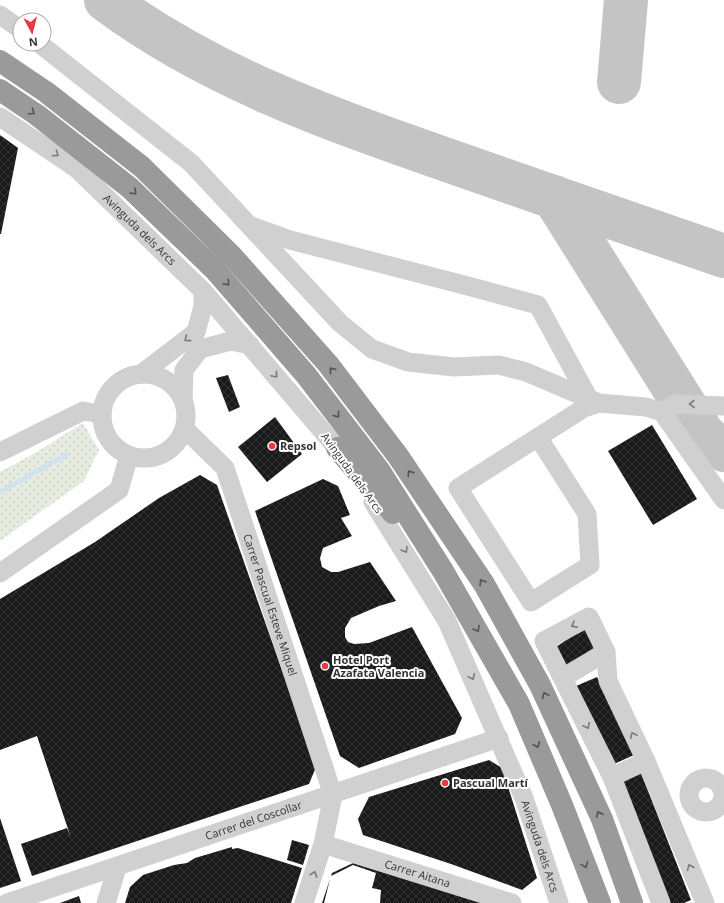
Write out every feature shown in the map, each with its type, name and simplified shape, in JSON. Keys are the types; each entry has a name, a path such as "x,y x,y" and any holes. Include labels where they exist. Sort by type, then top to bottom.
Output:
{"highway":[{"path":"0,61 46,92 142,167 232,256 328,364 398,456 484,584 540,685 602,819 632,903"},
{"path":"0,90 37,115 130,188 215,270 306,375 375,464 443,571 520,704 562,805 600,903"},
{"path":"337,448 443,571"}],"street":[{"path":"0,15 12,23"},
{"path":"50,52 191,163 340,323 372,349 408,362 454,367 499,365 526,372 594,401 646,407 662,412 724,500"},
{"name":"Avinguda dels Arcs","path":"0,117 76,168 204,291 337,448 388,523 447,620 524,798 559,903"},
{"path":"248,225 290,240 538,306 594,401"},
{"path":"141,374 196,332 203,306 204,291"},
{"path":"183,400 175,388 164,379 156,375 141,374 126,378 114,386 106,398 101,414 103,429 110,442 116,449 129,456 144,459 158,456 171,449 181,438 184,429 186,415 183,400 184,370 200,349 231,340 250,345"},
{"path":"538,437 587,514 590,565 531,602 458,488 594,401"},
{"path":"662,412 675,404 724,406"},
{"path":"0,452 83,411 101,414"},
{"name":"Carrer Pascual Esteve Miquel","path":"184,429 225,468 333,795"},
{"path":"0,573 118,490 129,456"},
{"path":"661,903 612,777 564,677 544,640 589,617 606,652 608,681 646,761 705,903"},
{"path":"564,677 606,652"},
{"name":"Carrer del Coscollar","path":"7,903 117,868 499,738"},
{"path":"612,777 646,761"},
{"path":"304,903 323,844 333,795"},
{"name":"Carrer Aitana","path":"323,844 512,903"},
{"path":"106,903 117,868"}],"shaded area":[{"path":"83,423 99,450 84,481 0,541 0,472 35,453"}],"building":[{"path":"0,135 18,148 1,234 0,234"},
{"path":"228,375 240,407 229,412 216,378"},
{"path":"275,417 302,454 267,482 238,447"},
{"path":"652,425 697,499 653,525 608,451"},
{"path":"200,475 217,485 316,767 309,784 32,876 21,844 67,828 71,838 37,736 0,750 0,599 95,542 159,498"},
{"path":"323,479 338,486 350,515 341,518 352,536 323,548 320,558 322,567 331,572 338,572 370,562 396,601 379,606 351,618 345,628 345,637 348,642 354,644 369,643 412,627 462,718 455,734 359,768 340,756 255,511"},
{"path":"584,628 596,647 566,667 553,649"},
{"path":"597,677 634,755 614,764 576,686"},
{"path":"489,760 502,768 537,878 522,890 451,864 363,835 358,819 369,797"},
{"path":"641,773 691,900 684,903 668,903 621,781"},
{"path":"0,818 21,881 0,888"},
{"path":"292,840 309,845 303,865 287,860"},
{"path":"232,847 232,849 238,848 302,868 291,903 125,903 130,887 143,875 174,865 187,863 195,858"},
{"path":"353,863 483,903 380,903 381,890 372,888 376,873 353,865 331,876 332,873"},
{"path":"330,879 324,903 322,903"},
{"path":"79,896 81,903 60,903"}],"waterway":[{"path":"0,492 67,454"}],"taxiway":[{"path":"106,0 145,27 186,52 228,74 272,94 360,129 724,256"},
{"path":"619,82 626,0"},
{"path":"554,197 704,436 724,450"}],"place":[{"name":"Repsol","path":"272,446"},
{"name":"Hotel Port Azafata Valencia","path":"325,666"},
{"name":"Pascual Martí","path":"445,783"}]}
